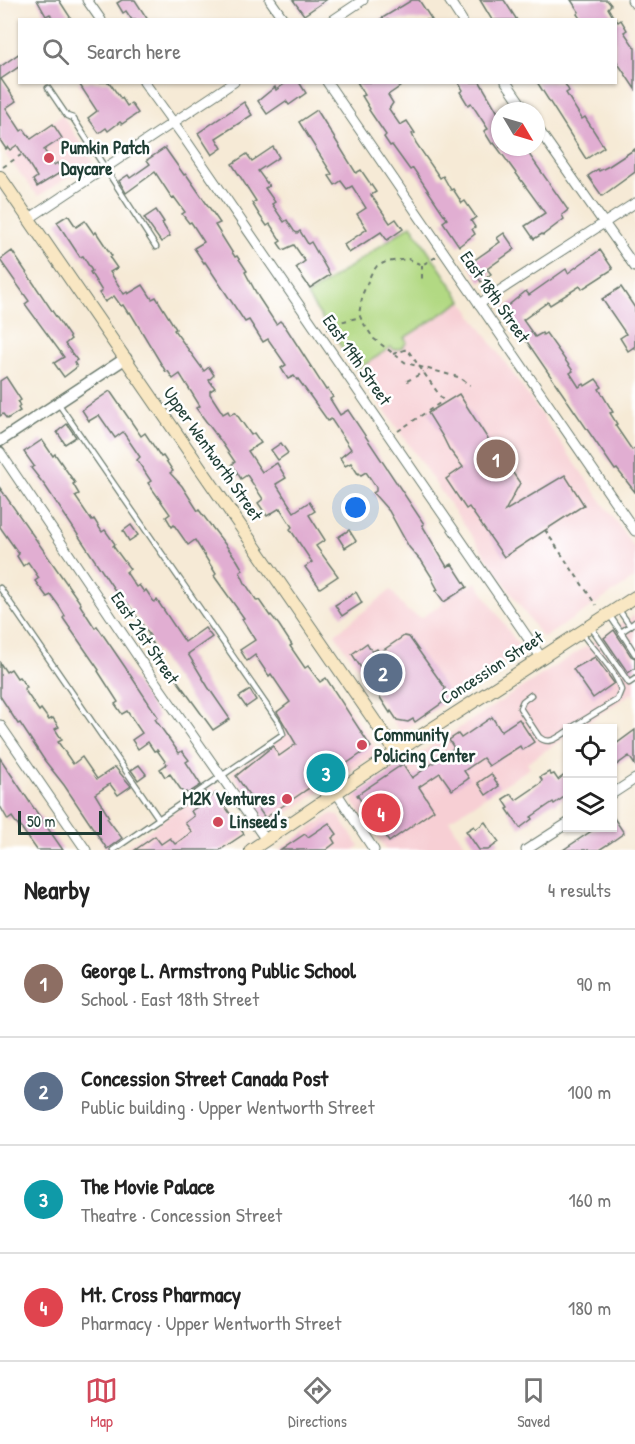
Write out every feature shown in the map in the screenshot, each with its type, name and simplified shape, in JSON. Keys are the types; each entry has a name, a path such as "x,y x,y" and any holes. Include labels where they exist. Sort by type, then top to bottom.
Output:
{"main road":[{"name":"Upper Wentworth Street","path":"0,177 396,752"},
{"name":"Concession Street","path":"251,850 396,752 635,597"}],"street":[{"path":"87,0 100,18"},
{"path":"270,0 283,18"},
{"path":"336,18 363,0"},
{"path":"449,0 461,18"},
{"path":"632,0 635,4"},
{"name":"East 19th Street","path":"145,84 541,657"},
{"path":"30,218 231,84"},
{"name":"East 18th Street","path":"328,84 635,531"},
{"path":"507,84 520,102"},
{"path":"545,139 635,267"},
{"path":"479,304 635,202"},
{"path":"0,441 126,358"},
{"name":"East 21st Street","path":"0,452 149,673 266,840"},
{"path":"0,725 86,850"},
{"path":"617,791 635,779"},
{"path":"336,792 374,850"},
{"path":"526,850 563,826"}],"lane":[{"path":"48,88 67,116 73,118 106,166 156,247"},
{"path":"58,403 279,723 283,734 113,850"},
{"path":"0,588 159,819"},
{"path":"613,611 632,624 621,632"},
{"path":"613,611 621,632 635,654"},
{"path":"585,629 629,683 635,680"},
{"path":"579,724 617,700 621,690 600,654 591,647 585,629"},
{"path":"531,695 523,701 520,708 539,737 542,740 551,741 563,734"}],"path":[{"path":"0,169 21,155"},
{"path":"422,265 436,257"},
{"path":"422,265 408,259 386,262 377,266 363,293 359,314 374,339 406,363 423,370 458,377 470,385"},
{"path":"422,265 422,281"},
{"path":"327,330 340,322 361,317"},
{"path":"393,354 406,349 444,402 397,432"},
{"path":"407,381 423,370"},
{"path":"545,530 596,605"}],"shaded area":[{"name":"Pumkin Patch Daycare","path":"62,115 93,162 38,196 5,154"},
{"path":"462,301 635,549 635,578 545,637 541,636 357,370"},
{"path":"476,582 519,646 520,652 404,730 398,729 335,634 391,590 406,610 421,618"},
{"path":"635,615 635,697 632,693 585,724 563,724 563,739 527,763 530,768 449,820 468,850 387,850 353,802 355,795"},
{"path":"326,676 372,742 377,753 268,826 231,773 286,734 273,714"},
{"path":"214,784 246,831 245,836 224,850 122,850"},
{"path":"332,814 338,815 359,846 354,850 279,850"}],"green space":[{"path":"411,225 462,301 404,338 407,342 402,348 394,350 391,347 357,370 307,296"}],"building":[{"path":"37,0 59,0 71,18 52,18 50,14 46,16"},
{"path":"122,0 135,0 147,18 131,18 126,11 123,13 117,3"},
{"path":"293,0 326,0 304,15"},
{"path":"412,0 419,0 431,18 382,18"},
{"path":"480,0 504,0 516,18 491,18"},
{"path":"571,0 607,0 611,5 608,8 614,18 580,18 577,14 579,12"},
{"path":"621,20 627,30 624,32 635,48 635,89 617,62 617,21"},
{"path":"18,54 18,67 1,79 16,101 6,108 21,131 24,129 31,139 53,124 62,138 44,150 54,165 57,163 63,171 37,187 33,180 37,177 17,145 10,150 8,147 6,149 0,140 0,67"},
{"path":"79,84 110,84 127,106 131,103 138,113 122,124 120,122 108,131 106,128 99,133 88,118 97,111"},
{"path":"284,84 300,84 306,93 289,105 286,101 267,114 258,101 275,87 276,90"},
{"path":"358,84 404,84 388,95 393,103 389,109 400,125 407,121 415,133 412,134 416,143 440,178 443,176 451,190 453,189 462,203 465,201 476,217 471,221 475,227 472,229 475,234 459,246 443,222 447,219 413,168 410,170 384,137 386,135 362,96 365,95"},
{"path":"459,84 481,84 492,102 491,142 484,131 488,129 471,103 468,105 460,92 463,90"},
{"path":"538,84 565,84 569,91 566,93 582,119 585,117 604,147 586,159"},
{"path":"244,102 252,115 216,138 222,148 212,155 198,133"},
{"path":"317,110 356,173 361,170 376,192 371,195 390,223 396,219 403,229 387,240 381,232 349,253 344,245 367,229 357,214 366,208 352,186 347,189 341,181 335,185 329,176 332,174 299,122"},
{"path":"273,147 279,157 258,171 269,186 265,188 275,202 272,204 284,222 287,220 297,233 300,231 308,244 311,242 330,275 310,288 296,268 305,261 294,245 283,250 278,243 281,241 270,224 267,226 260,216 252,203 256,201 232,164 247,154 252,161"},
{"path":"165,148 220,223 215,225 235,257 237,256 247,271 245,272 259,298 276,324 280,321 285,326 326,390 328,389 333,397 330,399 340,415 348,410 424,524 422,525 447,567 452,564 467,587 444,602 421,560 409,547 389,511 373,493 376,487 366,472 358,474 351,463 345,466 340,458 351,449 331,419 328,421 298,379 294,376 288,379 281,368 286,365 268,339 263,342 249,320 245,322 204,263 194,248 204,242 191,222 189,223 182,214 185,212 174,197 172,198 155,172 126,193 119,181 128,175 130,178 150,164 147,160"},
{"path":"635,149 635,172 602,196 588,176"},
{"path":"503,156 530,156 568,210 562,215 564,219 534,239 525,226 545,213"},
{"path":"156,210 170,236 161,242 144,218"},
{"path":"68,215 76,227 85,221 94,234 96,232 112,256 110,258 117,268 110,272 124,294 143,285 152,299 156,297 176,329 174,330 204,371 209,367 214,375 209,380 215,388 210,391 210,394 223,414 228,411 230,415 235,412 251,435 254,433 261,443 248,451 262,472 277,463 286,478 276,484 294,512 309,502 315,511 309,515 325,540 316,546 338,576 320,588 305,567 312,562 290,529 292,527 280,508 267,516 258,503 263,499 247,475 241,479 232,464 235,462 196,408 200,406 180,374 173,379 168,371 166,372 130,312 128,313 123,305 121,306 114,296 105,302 99,293 102,291 83,256 80,257 57,222"},
{"path":"504,233 515,249 487,269 491,274 481,282 469,264 500,242 497,238"},
{"path":"600,250 613,269 582,289 580,286 550,305 548,302 523,320 535,337 546,333 573,371 570,373 579,387 596,379 602,387 599,389 613,412 610,413 617,424 615,425 632,450 635,448 635,492 617,469 615,470 521,333 518,335 504,315 508,312 505,308 526,291 529,295 566,269 568,273"},
{"path":"12,251 71,339 65,344 77,360 74,362 77,367 64,377 54,363 64,357 25,304 29,301 0,260"},
{"path":"621,287 635,308 635,348 628,351 620,338 626,334 602,299"},
{"path":"6,377 21,400 18,402 20,411 7,419 3,414 0,416 0,381"},
{"path":"110,391 141,436 145,433 161,457 163,456 173,471 170,473 237,560 243,570 240,572 245,583 257,601 259,600 279,625 305,668 308,666 320,682 326,678 371,747 337,770 324,783 318,782 265,818 236,776 273,746 279,756 296,744 277,712 290,702 255,655 247,661 240,650 255,640 242,619 244,618 214,576 216,574 195,540 188,545 174,525 172,527 166,517 170,514 148,483 151,481 137,460 140,457 123,432 115,438 99,415 89,421 82,410"},
{"path":"459,394 502,461 504,460 520,483 505,511 565,475 584,505 504,557 469,507 466,509 446,479 463,467 449,449 428,413"},
{"path":"67,424 76,437 65,444 57,432"},
{"path":"42,440 75,483 73,484 79,494 75,496 92,521 94,519 102,532 105,530 115,544 113,546 130,569 126,572 136,587 139,585 144,592 146,590 154,602 157,600 185,642 205,628 212,637 188,654 230,719 213,730 168,668 142,624 127,603 124,604 31,468 34,466 24,452"},
{"path":"281,443 288,453 278,460 271,450"},
{"path":"0,488 81,604 95,628 97,626 125,667 158,717 155,719 157,722 179,753 182,751 189,760 186,762 201,785 184,794 170,774 165,777 160,769 167,764 157,750 154,751 148,742 138,749 132,740 142,733 127,711 122,714 115,704 118,702 63,618 65,616 59,606 51,595 47,597 35,581 39,578 28,562 23,566 17,556 19,554 0,527"},
{"path":"131,525 138,535 129,541 123,531"},
{"path":"349,530 356,541 345,548 338,537"},
{"path":"356,592 362,603 342,616 335,605"},
{"path":"614,630 631,656 635,658 635,668 628,673 604,638"},
{"path":"404,636 409,637 445,688 442,703 415,722 413,719 408,722 397,720 391,711 390,713 352,654 367,643 372,652 377,649 379,653"},
{"path":"595,657 614,683 593,698 573,669"},
{"path":"0,663 6,672 11,669 17,678 19,677 27,687 24,689 39,711 41,709 49,720 53,718 59,727 55,729 62,740 58,742 73,764 82,757 97,779 115,767 131,786 118,795 110,784 95,794 109,817 107,818 122,838 107,849 0,696"},
{"path":"250,690 256,700 246,707 239,697"},
{"path":"492,717 501,731 519,719 534,742 522,750 520,746 489,766 483,758 464,771 469,778 452,790 440,773 419,787 434,810 389,842 357,795 403,764 412,778 454,748 449,740 458,734 461,738"},
{"path":"635,730 635,765 629,756 617,764 617,743"},
{"path":"0,758 63,850 37,850 12,817 8,820 0,806"},
{"path":"139,765 146,774 138,780 131,770"},
{"path":"549,772 551,775 554,774 558,780 563,776 563,798 531,817 532,819 520,828 503,799 511,794 516,800 541,783 540,777"},
{"path":"491,774 499,786 486,795 478,783"},
{"path":"206,792 210,798 216,793 244,834 220,850 135,850 155,836 161,844 170,838 175,844 192,832 185,823 194,816 191,811 197,807 193,801"},
{"path":"485,822 499,842 488,850 479,850 466,831 474,826 476,829"},
{"path":"617,822 624,833 599,850 563,850 590,832 617,832"},
{"path":"329,823 337,834 332,838 335,843 326,850 281,850 305,834 308,837"}],"place":[{"name":"Pumkin Patch Daycare","path":"49,158"},
{"name":"George L. Armstrong Public School","path":"496,459"},
{"name":"Concession Street Canada Post","path":"383,673"},
{"name":"Community Policing Center","path":"362,745"},
{"name":"The Movie Palace","path":"326,773"},
{"name":"M2K Ventures","path":"287,799"},
{"name":"Mt. Cross Pharmacy","path":"381,813"},
{"name":"Linseed's","path":"218,822"}]}
